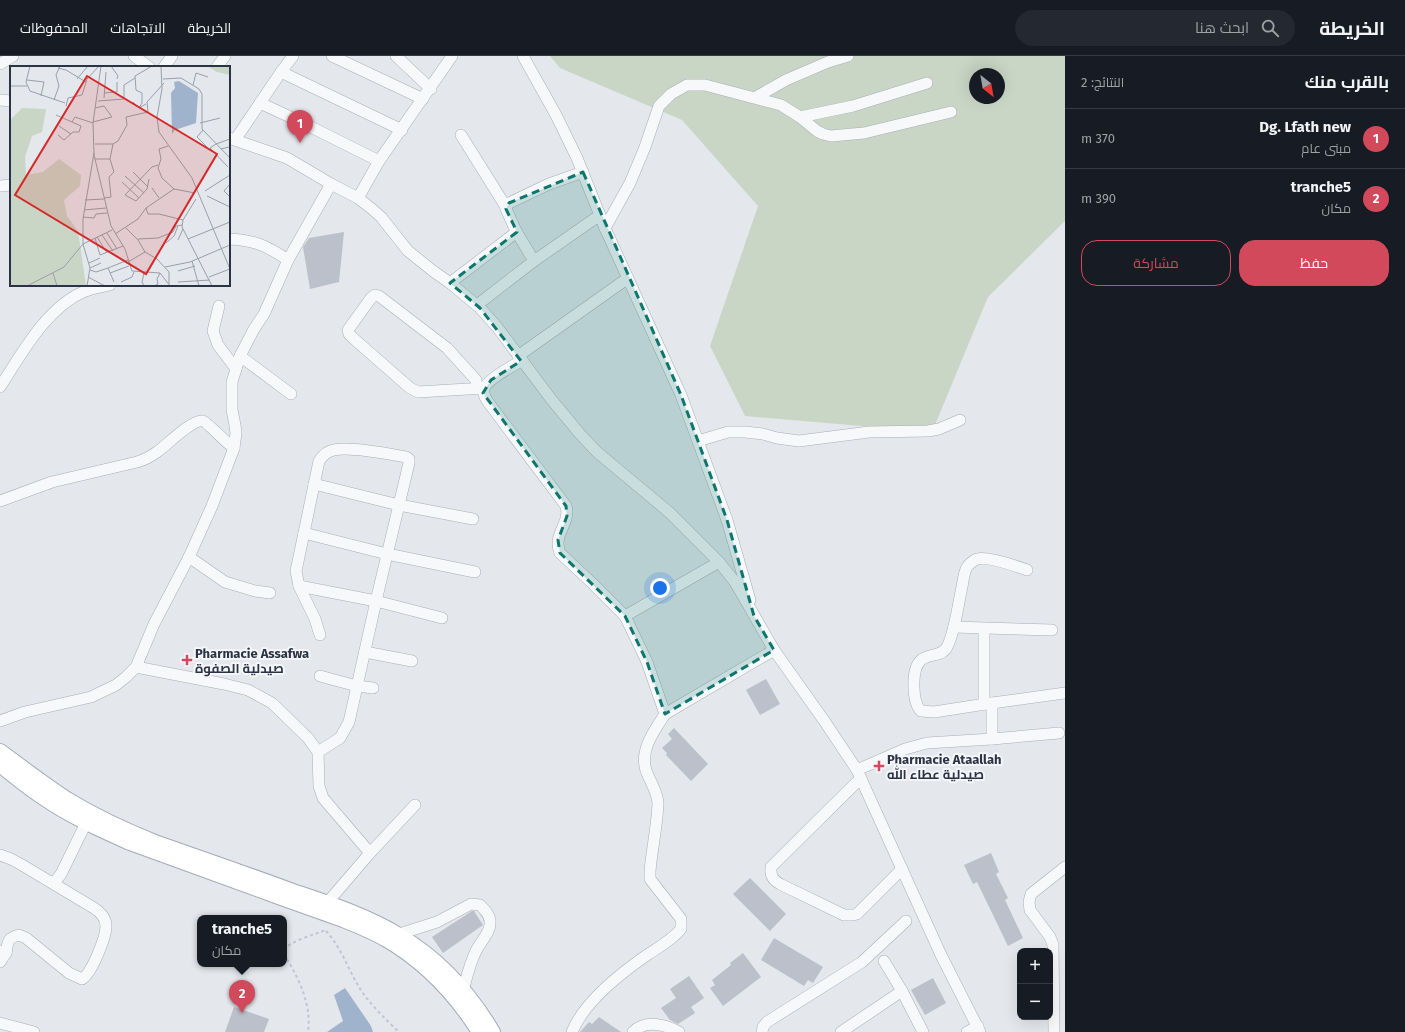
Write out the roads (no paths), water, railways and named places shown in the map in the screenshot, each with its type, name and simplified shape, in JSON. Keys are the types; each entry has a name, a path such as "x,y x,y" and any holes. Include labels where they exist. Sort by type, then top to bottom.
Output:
{"main road":[{"path":"0,751 50,788 100,817 155,842 328,909 385,939 406,952 444,985 475,1005 493,1032"},
{"path":"0,765 44,799 86,823 130,843 328,909 372,920 399,934 432,959 462,997 479,1032"}],"street":[{"path":"0,64 13,56"},
{"path":"134,56 146,66"},
{"path":"165,66 172,56"},
{"path":"218,66 225,56"},
{"path":"293,56 280,72 260,103 232,139 288,158 330,184 358,198 381,217 408,251 477,305 497,327 566,417 597,452 670,512 719,562 735,582 774,650 825,722 859,774 941,955 979,1029 967,1032"},
{"path":"332,56 424,99"},
{"path":"396,56 430,89"},
{"path":"358,198 379,161 424,99 452,56"},
{"path":"523,56 556,114 583,172 605,228 681,394 727,520 754,616"},
{"path":"756,97 786,80 828,62 848,56"},
{"path":"280,72 402,130"},
{"path":"800,117 853,106 927,84"},
{"path":"605,228 630,183 645,147 659,106 671,94 687,85 705,85 781,104 817,131 831,136 864,133 950,112"},
{"path":"0,100 10,101"},
{"path":"260,103 379,161"},
{"path":"461,134 506,206 516,231 534,261"},
{"path":"506,206 515,199 549,184 583,172"},
{"path":"0,721 25,712 92,697 116,685 136,667 154,624 212,506 234,448 236,433 232,410 232,382 240,356 254,329 264,314 288,260 330,184"},
{"path":"0,186 10,185"},
{"path":"477,305 534,261 600,215"},
{"path":"450,283 510,238 516,231"},
{"path":"230,240 251,241 271,249 288,260"},
{"path":"628,278 480,388 418,392 410,388 359,343 349,334 348,330 371,298 375,295 379,296 447,348 476,380 480,388 488,402 566,506 567,516 560,531 557,547 560,553 624,616 647,662 665,714"},
{"path":"0,386 34,336 52,314 62,305 82,292 106,286"},
{"path":"219,306 212,331 218,345 236,369"},
{"path":"240,356 291,394"},
{"path":"698,441 728,432 764,434 777,438 799,441 869,432 928,431 939,429 960,420"},
{"path":"0,501 52,482 124,466 142,460 158,452 191,425 203,421 208,424 224,441 234,448"},
{"path":"318,752 340,738 349,722 409,464 409,459 406,457 343,448 332,450 323,454 319,460 296,571 299,586 315,619 320,635"},
{"path":"314,484 399,505 473,519"},
{"path":"304,533 388,554 476,572"},
{"path":"188,557 225,582 255,591 270,593"},
{"path":"1027,570 1010,564 977,559 967,566 954,627 947,647 940,653 926,656 918,663 914,679 914,690 918,708 921,712 926,713 1065,693"},
{"path":"624,616 719,562"},
{"path":"299,586 376,601 442,618"},
{"path":"954,627 1052,630"},
{"path":"984,629 988,704 992,739"},
{"path":"572,1032 589,1007 608,985 629,968 674,937 681,929 681,919 650,879 658,804 644,763 644,755 654,731 665,714 774,650"},
{"path":"365,652 412,662"},
{"path":"136,667 248,690 272,703 308,738 318,752 318,786 324,798 370,853"},
{"path":"320,676 357,686 373,688"},
{"path":"902,869 857,914 853,915 844,915 782,885 773,879 770,874 771,867 859,774 905,749 927,743 1059,733"},
{"path":"328,909 370,853 415,805"},
{"path":"54,883 61,874 86,823"},
{"path":"0,855 11,859 54,883 94,908 101,913 106,925 104,936 89,972 82,979 69,973 26,938 19,935 12,937 9,940 2,955"},
{"path":"1054,1032 1052,945 1050,937 1030,910 1029,902 1031,894 1065,867"},
{"path":"385,939 437,922 471,904 480,905 489,918 490,924 470,965 462,997"},
{"path":"762,1032 763,1027 767,1022 862,962 906,921"},
{"path":"884,960 923,1032"},
{"path":"1054,991 1065,988"},
{"path":"840,1032 902,991"},
{"path":"0,1023 34,1032"},
{"path":"635,1031 654,1024 663,1025 680,1032"}],"water":[{"path":"345,988 371,1026 373,1032 327,1032 343,1021 334,995"}],"place":[{"name":"Dg. Lfath new","path":"300,143"},
{"name":"Pharmacie Assafwa صيدلية الصفوة","path":"187,660"},
{"name":"Pharmacie Ataallah صيدلية عطاء الله","path":"879,766"},
{"name":"tranche5","path":"242,1013"}]}
